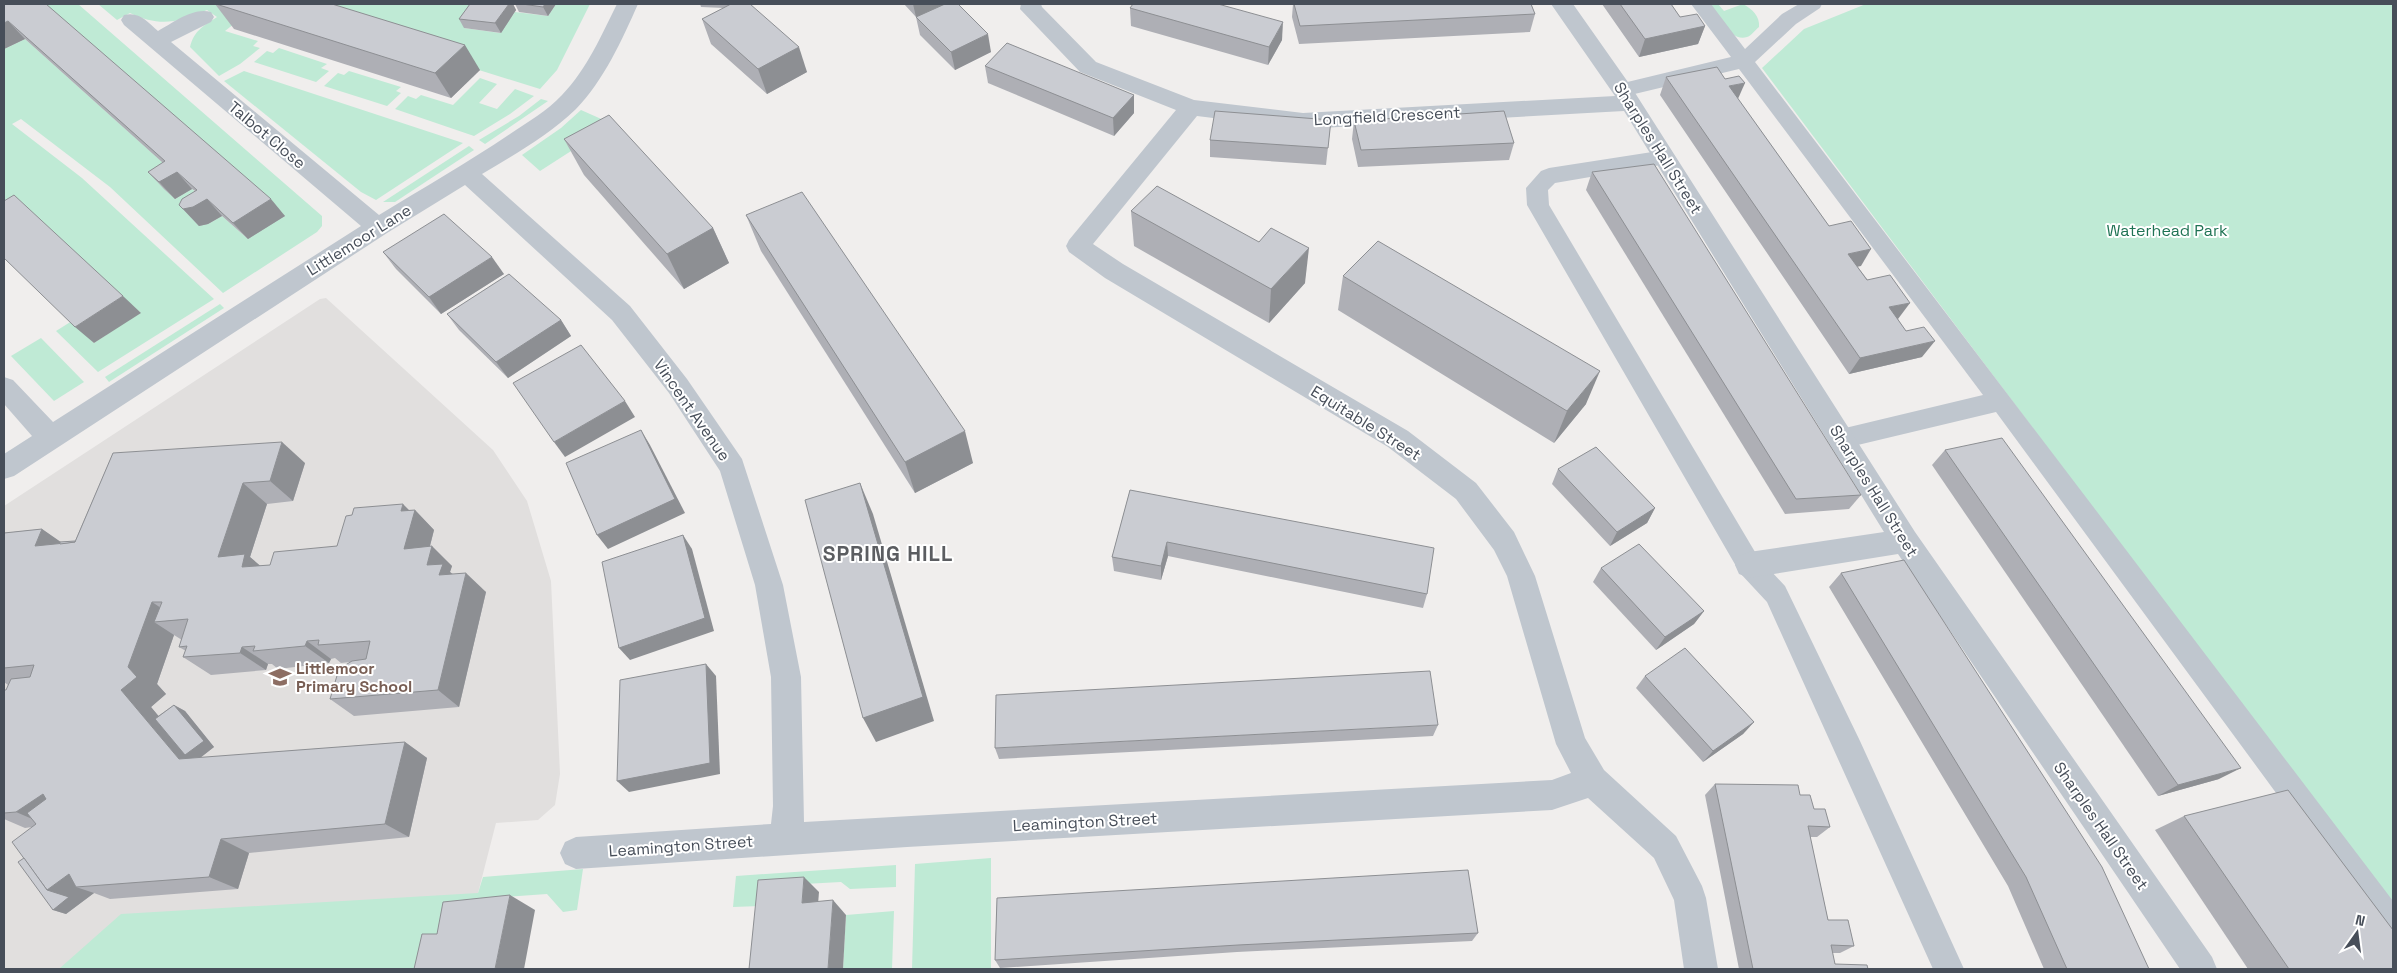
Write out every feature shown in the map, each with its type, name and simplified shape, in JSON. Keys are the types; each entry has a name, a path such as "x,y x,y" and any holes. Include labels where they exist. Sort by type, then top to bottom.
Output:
{"street":[{"name":"Littlemoor Lane","path":"4,468 378,227 467,174 552,117 569,102 588,80 612,40 627,4"},
{"name":"Longfield Crescent","path":"1031,4 1031,10 1088,67 1190,107 1303,121 1626,96"},
{"name":"Sharples Hall Street","path":"1562,4 1626,96 1905,541 2200,969"},
{"path":"157,41 203,16"},
{"name":"Talbot Close","path":"132,20 208,86 378,227"},
{"name":"Equitable Street","path":"1190,107 1078,246 1114,271 1398,439 1466,491 1504,541 1521,576 1571,744 1593,781 1665,847 1690,898 1701,969"},
{"name":"Vincent Avenue","path":"467,174 621,313 678,386 732,467 769,585 786,677 789,806 786,839"},
{"path":"4,387 51,438"},
{"path":"1749,565 1905,541"},
{"name":"Leamington Street","path":"576,853 786,839 1552,795 1593,781"}],"lane":[{"path":"1701,4 2001,400 2393,926"},
{"path":"1626,96 1744,61 1789,19 1813,4"},
{"path":"1665,158 1549,176 1537,188 1538,205 1749,565 1776,594 1949,969"},
{"path":"1841,439 2001,400"}],"shaded area":[{"name":"Littlemoor Primary School","path":"326,298 493,450 527,501 551,581 560,774 555,805 538,820 496,823 478,893 429,969 4,969 4,506 320,299"}],"green space":[{"path":"41,4 78,4 322,216 322,226 317,232 223,293 110,187 21,119 12,124 82,178 214,299 98,372 56,331 72,321 94,343 140,312 4,229 4,49 25,39 181,179 175,199 192,189 213,207 208,224 222,216 248,239"},
{"path":"98,4 259,4 225,31 258,41 253,46 260,48 240,64 219,76 190,47 203,26 217,17 207,10 187,18 168,22 150,20 130,13 117,20"},
{"path":"268,4 467,4 480,6 464,28 500,33 515,12 548,16 556,4 590,4 557,70 540,89"},
{"path":"1710,4 1718,4 1724,11 1743,4 1755,13 1759,27 1747,37 1735,36 1725,26"},
{"name":"Waterhead Park","path":"1866,4 2393,4 2393,907 1762,68 1804,29"},
{"path":"279,48 327,64 321,68 329,71 316,82 254,62 267,51 273,53"},
{"path":"244,71 463,143 376,200 361,192 224,81"},
{"path":"349,71 401,87 396,91 401,93 387,106 324,86 338,73 344,75"},
{"path":"480,78 497,84 479,103 497,109 515,89 534,96 510,114 474,136 395,109 408,96 416,99 421,95 453,105"},
{"path":"541,99 548,101 485,144 479,140 519,116"},
{"path":"581,110 608,122 582,144 540,171 522,155 561,128"},
{"path":"469,146 474,150 395,202 383,202"},
{"path":"220,304 224,308 109,382 105,377"},
{"path":"41,338 84,382 54,401 11,356"},
{"path":"991,858 991,969 912,969 915,864"},
{"path":"896,865 896,887 850,889 841,882 767,886 760,906 733,907 736,876"},
{"path":"583,869 577,910 563,912 547,894 474,899 462,918 446,969 30,969 60,968 121,914 478,893 483,877"},
{"path":"894,911 892,969 843,969 846,915"}],"building":[{"path":"4,4 46,4 271,199 233,223 207,199 193,207 183,209 179,205 182,199 197,190 177,172 159,182 148,172 165,161 8,21 4,23"},
{"path":"216,4 332,4 465,45 435,73"},
{"path":"470,4 509,4 495,23 459,19"},
{"path":"522,4 545,4 543,7"},
{"path":"731,4 750,4 799,47 758,69 702,19"},
{"path":"945,4 958,4 988,34 951,52 916,17"},
{"path":"1133,4 1218,4 1283,22 1269,47 1130,8"},
{"path":"1294,4 1531,4 1535,14 1300,26"},
{"path":"1620,4 1671,4 1680,17 1697,14 1705,26 1645,39"},
{"path":"1007,43 1134,95 1113,118 985,66"},
{"path":"1717,67 1725,79 1739,76 1745,83 1729,86 1829,226 1851,221 1871,249 1848,254 1867,280 1890,275 1910,303 1889,307 1906,331 1924,327 1935,341 1860,358 1666,77"},
{"path":"1215,111 1331,120 1328,148 1210,140"},
{"path":"1504,111 1514,143 1361,150 1354,121"},
{"path":"609,115 713,228 667,254 564,139"},
{"path":"1654,164 1861,495 1796,499 1592,172"},
{"path":"1157,186 1259,242 1271,228 1309,248 1271,289 1131,211"},
{"path":"802,192 965,431 905,462 746,215"},
{"path":"14,195 123,296 75,327 4,258 4,201"},
{"path":"444,214 492,257 429,297 383,252"},
{"path":"1378,241 1600,371 1567,411 1343,276"},
{"path":"509,274 561,320 496,362 447,314"},
{"path":"581,345 625,401 554,442 513,383"},
{"path":"641,430 675,499 597,535 566,463"},
{"path":"2002,438 2241,768 2178,785 1945,450"},
{"path":"282,442 270,481 243,483 218,557 245,554 242,567 270,565 274,552 337,546 346,516 352,515 354,508 403,504 401,511 415,510 404,549 432,546 427,565 443,564 439,575 466,573 438,690 330,699 339,669 352,661 366,659 370,641 318,645 319,640 307,641 305,646 253,651 255,646 242,647 240,653 183,657 187,646 179,647 188,619 154,622 162,602 152,602 128,667 137,677 121,690 179,759 405,742 385,824 221,839 209,877 76,887 69,874 47,890 12,842 36,824 27,813 46,799 43,794 16,812 4,813 4,690 6,690 11,679 30,677 34,665 4,668 4,533 42,529 35,546 75,542 113,453"},
{"path":"1596,447 1655,508 1617,532 1558,469"},
{"path":"860,483 923,697 863,718 805,500"},
{"path":"1130,490 1434,548 1427,594 1167,542 1161,566 1112,557"},
{"path":"683,535 705,618 619,648 602,562"},
{"path":"60,542 75,542 60,544"},
{"path":"1639,544 1704,611 1665,637 1601,568"},
{"path":"1904,560 2102,867 2149,969 2067,969 2026,877 1841,573"},
{"path":"1685,648 1754,722 1713,751 1645,676"},
{"path":"706,664 710,763 617,781 620,680"},
{"path":"1430,671 1438,725 995,748 996,695"},
{"path":"174,705 204,741 185,755 155,719"},
{"path":"1715,784 1798,785 1800,795 1810,795 1814,809 1825,809 1830,827 1808,826 1828,920 1848,920 1854,946 1831,945 1835,964 1867,965 1868,969 1753,969"},
{"path":"2288,790 2393,930 2393,969 2289,969 2184,816"},
{"path":"24,858 47,890 69,897 53,910 18,862"},
{"path":"1468,870 1478,933 995,960 997,898"},
{"path":"804,877 802,903 833,900 828,969 749,969 758,880"},
{"path":"510,895 495,969 414,969 422,934 437,934 443,902"}],"place":[{"name":"Littlemoor Primary School","path":"280,677"}],"district":[{"name":"SPRING HILL","path":"888,553"}]}
